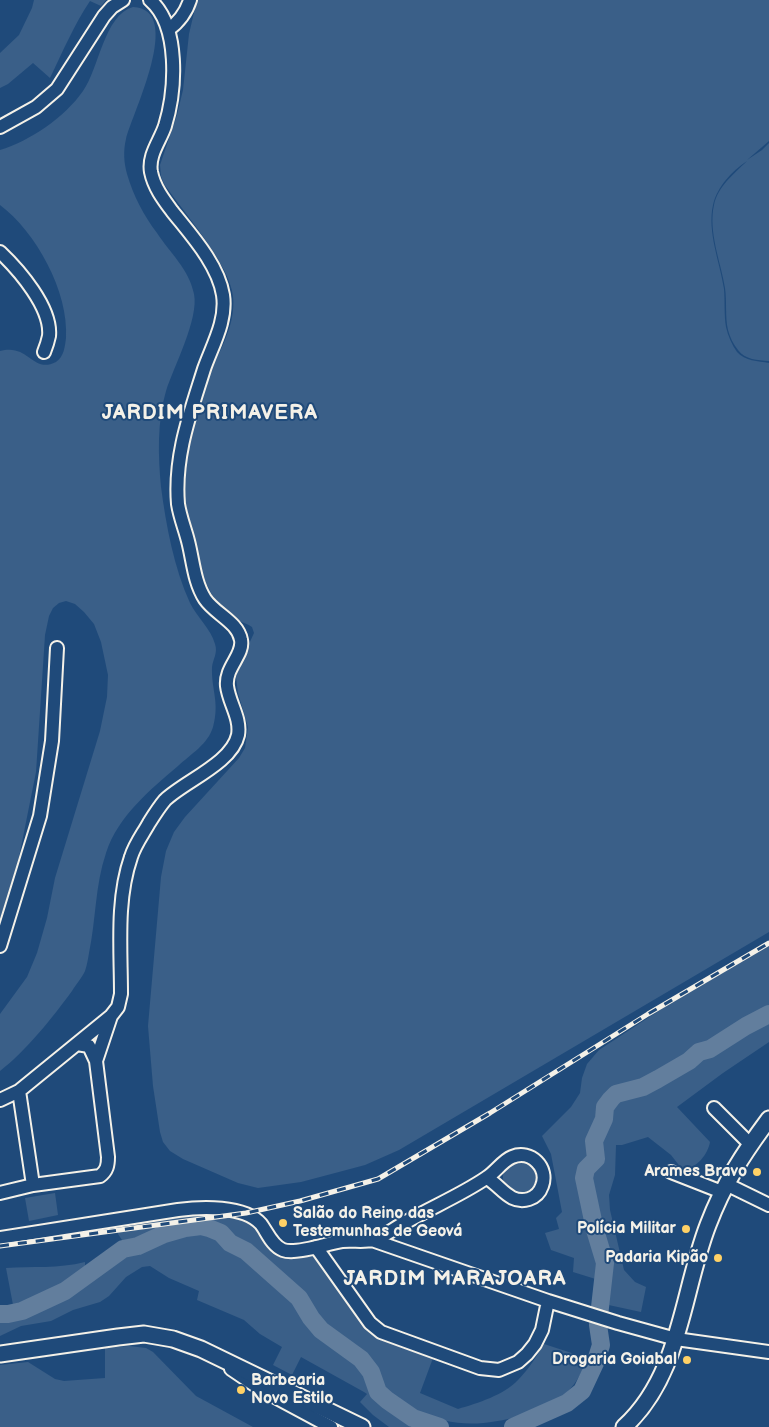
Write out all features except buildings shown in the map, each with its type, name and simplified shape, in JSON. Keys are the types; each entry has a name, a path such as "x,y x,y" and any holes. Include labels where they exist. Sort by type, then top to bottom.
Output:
{"main road":[{"path":"624,1427 639,1412 653,1391 676,1339 705,1234 724,1188 739,1160 769,1119"},
{"path":"0,1354 144,1334 161,1336 209,1352 265,1386 362,1427"}],"street":[{"path":"0,127 36,107 57,89 104,16 112,7 123,0"},
{"path":"0,1100 19,1091 111,1016 118,1006 121,994 122,907 131,857 137,842 164,802 222,758 234,744 238,730 227,679 241,647 241,640 234,626 211,607 202,594 179,506 178,475 181,444 220,326 224,300 214,270 159,193 151,173 152,156 163,131 170,102 172,64 168,30 160,10 150,0"},
{"path":"168,30 180,20 188,8 190,0"},
{"path":"0,252 10,261 44,310 49,336 44,352"},
{"path":"0,946 41,809 52,741 58,648"},
{"path":"96,1061 111,1016"},
{"path":"0,1193 33,1185 100,1176 105,1173 108,1163 96,1061 89,1046 77,1044"},
{"path":"19,1091 33,1185"},
{"path":"714,1108 750,1144"},
{"path":"671,1172 724,1188 769,1205"},
{"path":"372,1240 487,1178"},
{"path":"0,1238 178,1210 201,1208 246,1213 256,1220 279,1248 287,1251 303,1250 341,1241 372,1240 548,1301 676,1339 769,1352"},
{"path":"316,1247 375,1328 381,1332 480,1368 499,1370 518,1362 527,1354 542,1330 548,1301"},
{"path":"265,1386 331,1427"}],"shaded area":[{"path":"34,0 106,0 101,6 90,1 50,78 33,63 8,84 0,88 0,53 19,35"},
{"path":"197,0 769,0 769,141 747,160 769,143 769,361 744,356 736,348 731,338 727,325 725,288 714,236 713,215 716,198 727,181 747,161 731,175 718,192 713,205 712,226 713,236 724,289 725,322 729,337 740,355 752,360 769,363 769,932 399,1150 365,1165 301,1182 258,1188 238,1183 183,1159 170,1151 163,1142 153,1086 148,1026 161,877 166,851 174,832 185,817 239,758 245,748 248,727 238,693 236,677 238,668 254,633 252,627 238,620 219,604 208,587 185,511 183,494 184,460 187,442 197,407 230,327 233,307 230,283 224,269 204,238 164,184 161,176 160,165 177,115 183,90 189,34"},
{"path":"133,7 148,12 155,25 155,43 145,87 126,139 124,152 126,170 132,190 143,212 184,269 194,294 193,316 163,403 159,439 159,464 165,516 179,575 190,603 210,633 216,647 212,667 215,718 211,733 203,744 146,794 118,827 102,865 85,971 65,1001 39,1033 20,1054 0,1071 0,1014 27,977 37,953 47,918 55,878 100,731 107,697 108,675 101,642 94,624 75,604 66,601 59,603 53,608 49,616 45,635 36,772 18,862 0,919 0,351 18,351 41,364 48,365 56,362 64,351 66,320 56,283 48,264 26,231 0,205 0,150 35,134 67,110 89,81 103,44 115,20 123,12"},
{"path":"769,946 769,1009 747,1020 714,1044 694,1050 688,1057 675,1061 642,1081 614,1091 601,1103 597,1110 600,1122 589,1143 590,1154 583,1164 581,1172 587,1213 600,1255 602,1281 573,1272 574,1258 551,1250 545,1233 559,1229 556,1218 562,1212 551,1154 542,1136 571,1107 580,1093 582,1078 587,1064 599,1050 669,1004"},
{"path":"769,1016 769,1042 677,1107 710,1142 704,1156 696,1164 687,1169 682,1169 671,1155 648,1137 616,1145 615,1175 609,1195 610,1210 624,1270 635,1282 646,1287 641,1312 604,1304 608,1264 604,1241 590,1200 589,1187 598,1162 596,1147 608,1123 610,1107 628,1095 646,1093"},
{"path":"523,1157 540,1169 534,1192 517,1196 504,1184 503,1173 510,1164"},
{"path":"55,1193 58,1215 29,1221 25,1198"},
{"path":"189,1210 242,1216 299,1256 313,1255 366,1325 433,1358 420,1393 458,1409 490,1398 506,1390 522,1376 544,1344 587,1358 582,1371 570,1389 555,1401 523,1415 508,1419 481,1423 455,1422 414,1411 398,1403 389,1395 383,1388 368,1359 360,1351 331,1333 289,1283 225,1231 212,1226 196,1224 178,1225 162,1229 128,1243 124,1243 118,1234 119,1223"},
{"path":"188,1232 218,1239 233,1246 247,1256 273,1278 323,1337 352,1356 362,1366 384,1401 396,1413 427,1427 389,1427 360,1402 367,1394 301,1357 292,1375 273,1365 282,1347 260,1334 244,1320 197,1300 199,1291 169,1278 150,1266 142,1267 126,1277 109,1296 100,1302 73,1310 51,1321 21,1326 0,1336 0,1317 14,1316 72,1293 120,1254 162,1238"},
{"path":"99,1258 89,1272 76,1283 14,1310 6,1268 55,1266 85,1262 85,1267"},
{"path":"129,1346 146,1348 153,1352 196,1396 253,1427 0,1427 0,1365 28,1362 55,1379 64,1381 105,1378 105,1348"}],"waterway":[{"path":"513,1427 567,1403 582,1391 601,1345 598,1325 605,1263 595,1230 584,1178 586,1169 596,1159 594,1141 604,1119 605,1107 616,1094 643,1087 689,1061 699,1052 710,1049 769,1014"},
{"path":"0,1314 22,1311 65,1291 123,1249 138,1246 164,1234 185,1228 201,1226 209,1228 221,1233 230,1243 246,1251 299,1298 321,1330 361,1359 371,1372 378,1392 387,1400 413,1418 440,1427"}],"railway":[{"path":"0,1246 246,1213 300,1201 378,1179 490,1113 648,1014 769,943"}],"place":[{"name":"Arames Bravo","path":"757,1172"},
{"name":"Salão do Reino das Testemunhas de Geová","path":"283,1223"},
{"name":"Polícia Militar","path":"686,1229"},
{"name":"Padaria Kipão","path":"718,1258"},
{"name":"Drogaria Goiabal","path":"687,1360"},
{"name":"Barbearia Novo Estilo","path":"241,1390"}],"district":[{"name":"JARDIM PRIMAVERA","path":"210,414"},
{"name":"JARDIM MARAJOARA","path":"455,1280"}]}
